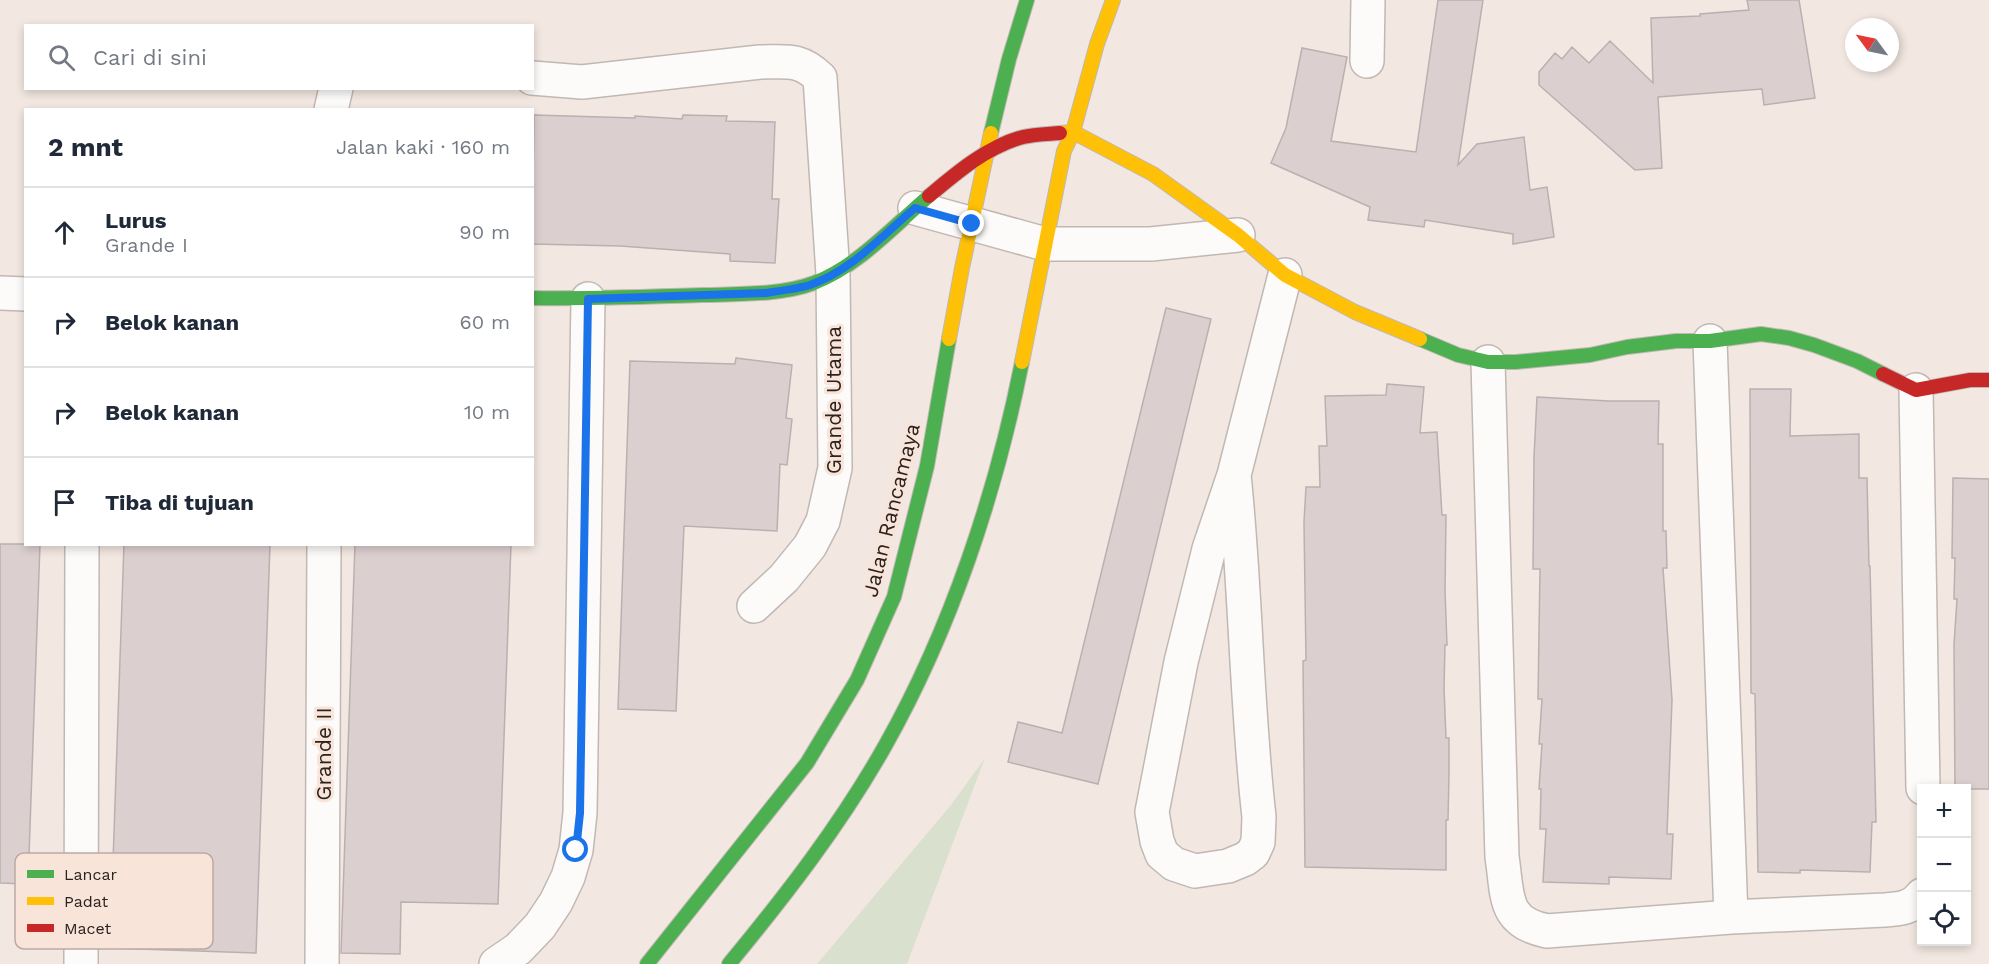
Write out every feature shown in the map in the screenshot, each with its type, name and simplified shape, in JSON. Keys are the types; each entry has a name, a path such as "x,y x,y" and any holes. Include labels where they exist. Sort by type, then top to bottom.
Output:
{"street":[{"name":"Jalan Rancamaya","path":"647,964 807,763 857,680 894,597 924,476 986,153 1009,59 1028,0"},
{"path":"729,964 767,918 853,800 886,746 921,677 965,565 1001,453 1064,151 1073,132 1097,44 1113,0"},
{"path":"1367,61 1368,0"},
{"name":"Grande Utama","path":"534,78 582,82 760,62 801,63 820,78 833,274 836,468 823,521 810,546 784,578 754,606"},
{"path":"331,108 336,90"},
{"path":"534,298 588,299 765,293 812,284 856,259 957,172 986,153 1023,137 1073,132 1153,174 1238,235 1286,275 1355,312 1458,355 1488,362 1516,362 1590,356 1676,341 1710,341 1761,334 1789,338 1857,361 1916,390 1970,380 1989,380"},
{"path":"915,208 1045,244 1151,244 1238,235"},
{"path":"1234,475 1241,547 1258,842 1253,853 1245,860 1228,866 1195,871 1174,864 1162,854 1157,841 1152,812 1181,662 1209,549 1234,475 1286,275"},
{"path":"0,293 24,294"},
{"path":"496,964 518,949 540,926 568,877 576,850 580,813 588,299"},
{"path":"1710,341 1731,917"},
{"path":"1488,362 1502,857 1509,903 1515,917 1530,928 1547,931 1731,917 1904,908 1917,902"},
{"path":"1916,390 1923,784"},
{"path":"81,853 82,546"},
{"name":"Grande II","path":"322,964 324,546"},
{"path":"81,949 81,964"}],"green space":[{"path":"985,758 907,964 817,964 951,805"}],"building":[{"path":"1438,0 1483,0 1458,165 1477,144 1524,137 1530,190 1547,187 1554,237 1513,244 1513,234 1425,220 1424,227 1368,220 1370,207 1271,163 1286,128 1302,48 1347,57 1331,141 1416,152"},
{"path":"1747,0 1799,0 1815,98 1764,105 1762,89 1658,97 1662,168 1635,170 1539,85 1539,72 1555,53 1562,59 1572,47 1589,63 1610,41 1653,83 1651,18 1700,16 1700,14 1749,10"},
{"path":"534,115 682,119 683,115 727,116 726,121 775,122 772,199 779,199 775,263 730,261 730,254 620,246 534,244"},
{"path":"1166,308 1211,319 1098,784 1008,762 1018,722 1062,733"},
{"path":"736,358 792,365 786,418 792,419 787,465 780,464 777,531 684,526 676,711 618,709 630,361 735,364"},
{"path":"1387,384 1424,387 1420,433 1437,432 1442,515 1446,515 1447,645 1445,645 1444,688 1446,738 1449,738 1449,774 1446,870 1305,867 1303,661 1306,660 1304,522 1306,487 1320,487 1319,446 1327,446 1325,396 1386,395"},
{"path":"1750,389 1791,389 1790,436 1859,434 1859,478 1867,478 1870,566 1876,822 1872,822 1870,872 1800,870 1800,873 1758,872 1755,694 1751,693"},
{"path":"1537,397 1659,401 1658,444 1663,444 1663,531 1666,531 1667,568 1663,568 1672,700 1667,834 1673,834 1671,879 1609,877 1609,884 1543,882 1546,829 1540,829 1541,789 1539,789 1542,744 1539,744 1542,699 1538,699 1540,569 1533,569"},
{"path":"1953,478 1989,479 1989,789 1971,789 1971,784 1955,784 1954,645 1957,599 1954,599 1955,558 1952,558"},
{"path":"0,544 24,544 24,546 40,546 29,853 15,853 15,884 0,883"},
{"path":"124,546 270,546 256,953 139,949 213,949 213,853 113,853"},
{"path":"355,546 511,546 498,904 401,902 400,954 341,953"}],"traffic: fast":[{"path":"991,133 1009,59 1027,0"},
{"path":"534,298 746,294 802,287 830,276 860,256 929,196"},
{"path":"1420,339 1458,355 1488,362 1516,362 1590,355 1627,347 1676,341 1710,341 1761,334 1814,345 1857,361 1883,374"},
{"path":"647,964 807,763 857,680 894,597 927,466 949,339"},
{"path":"729,964 792,885 831,831 868,775 909,701 950,608 985,510 1022,362"}],"traffic: slow":[{"path":"1022,362 1064,151 1073,132 1097,44 1113,0"},
{"path":"1060,133 1073,132 1153,174 1238,235 1285,275 1355,312 1420,339"},
{"path":"949,339 991,133"}],"traffic: jam":[{"path":"929,196 961,170 997,147 1023,137 1060,133"},
{"path":"1883,374 1916,390 1970,380 1989,380"}],"route":[{"path":"576,850 580,813 588,299 765,293 792,289 812,284 856,259 915,208 972,224"}]}
